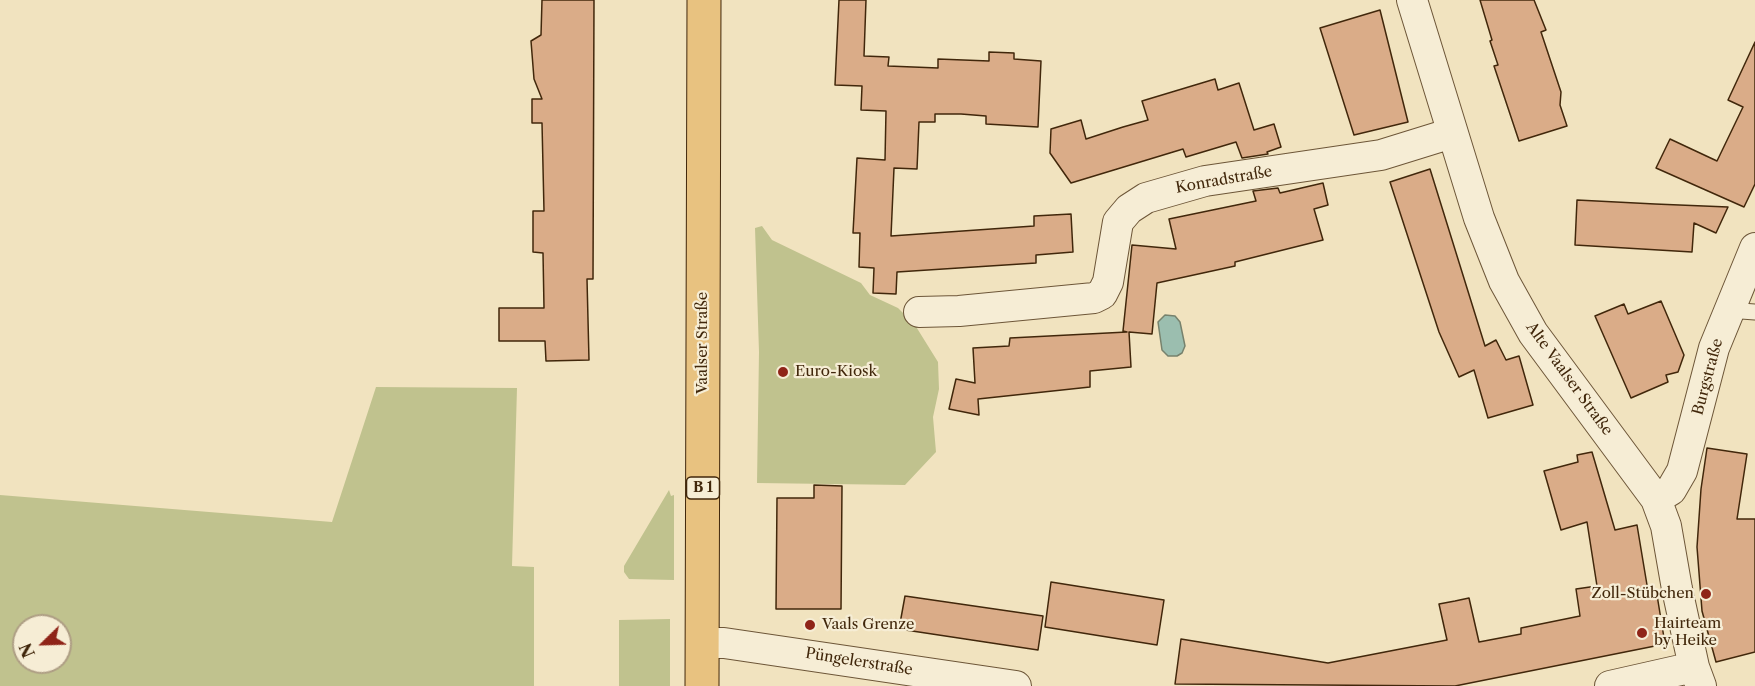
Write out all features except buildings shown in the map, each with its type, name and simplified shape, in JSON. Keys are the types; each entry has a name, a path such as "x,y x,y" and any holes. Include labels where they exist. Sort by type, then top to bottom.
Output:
{"main road":[{"name":"Vaalser Straße","path":"702,686 704,0"}],"street":[{"name":"Alte Vaalser Straße","path":"1412,0 1479,218 1504,281 1533,333 1656,499 1666,525 1698,677"},
{"name":"Konradstraße","path":"920,312 959,311 1094,298 1102,294 1108,282 1118,222 1129,208 1146,198 1205,181 1381,155 1452,133"},
{"name":"Burgstraße","path":"1656,499 1671,490 1682,471 1714,348 1741,311 1755,248"},
{"name":"Püngelerstraße","path":"702,643 724,643 1016,686"},
{"path":"1610,686 1698,677"}],"green space":[{"path":"762,226 772,240 861,283 870,295 898,308 915,325 938,362 939,389 933,417 936,452 905,485 757,483 759,352 755,228"},
{"path":"376,387 517,388 512,566 534,567 534,686 0,686 0,495 332,522"},
{"path":"669,490 671,496 674,495 674,580 629,579 624,572 624,566"},
{"path":"670,619 670,686 619,686 619,620"}],"shaded area":[{"path":"1165,315 1175,316 1180,322 1185,346 1182,353 1177,356 1168,356 1162,350 1158,322"}],"place":[{"name":"Euro-Kiosk","path":"783,372"},
{"name":"Zoll-Stübchen","path":"1706,594"},
{"name":"Vaals Grenze","path":"810,625"},
{"name":"Hairteam by Heike","path":"1642,633"}]}
